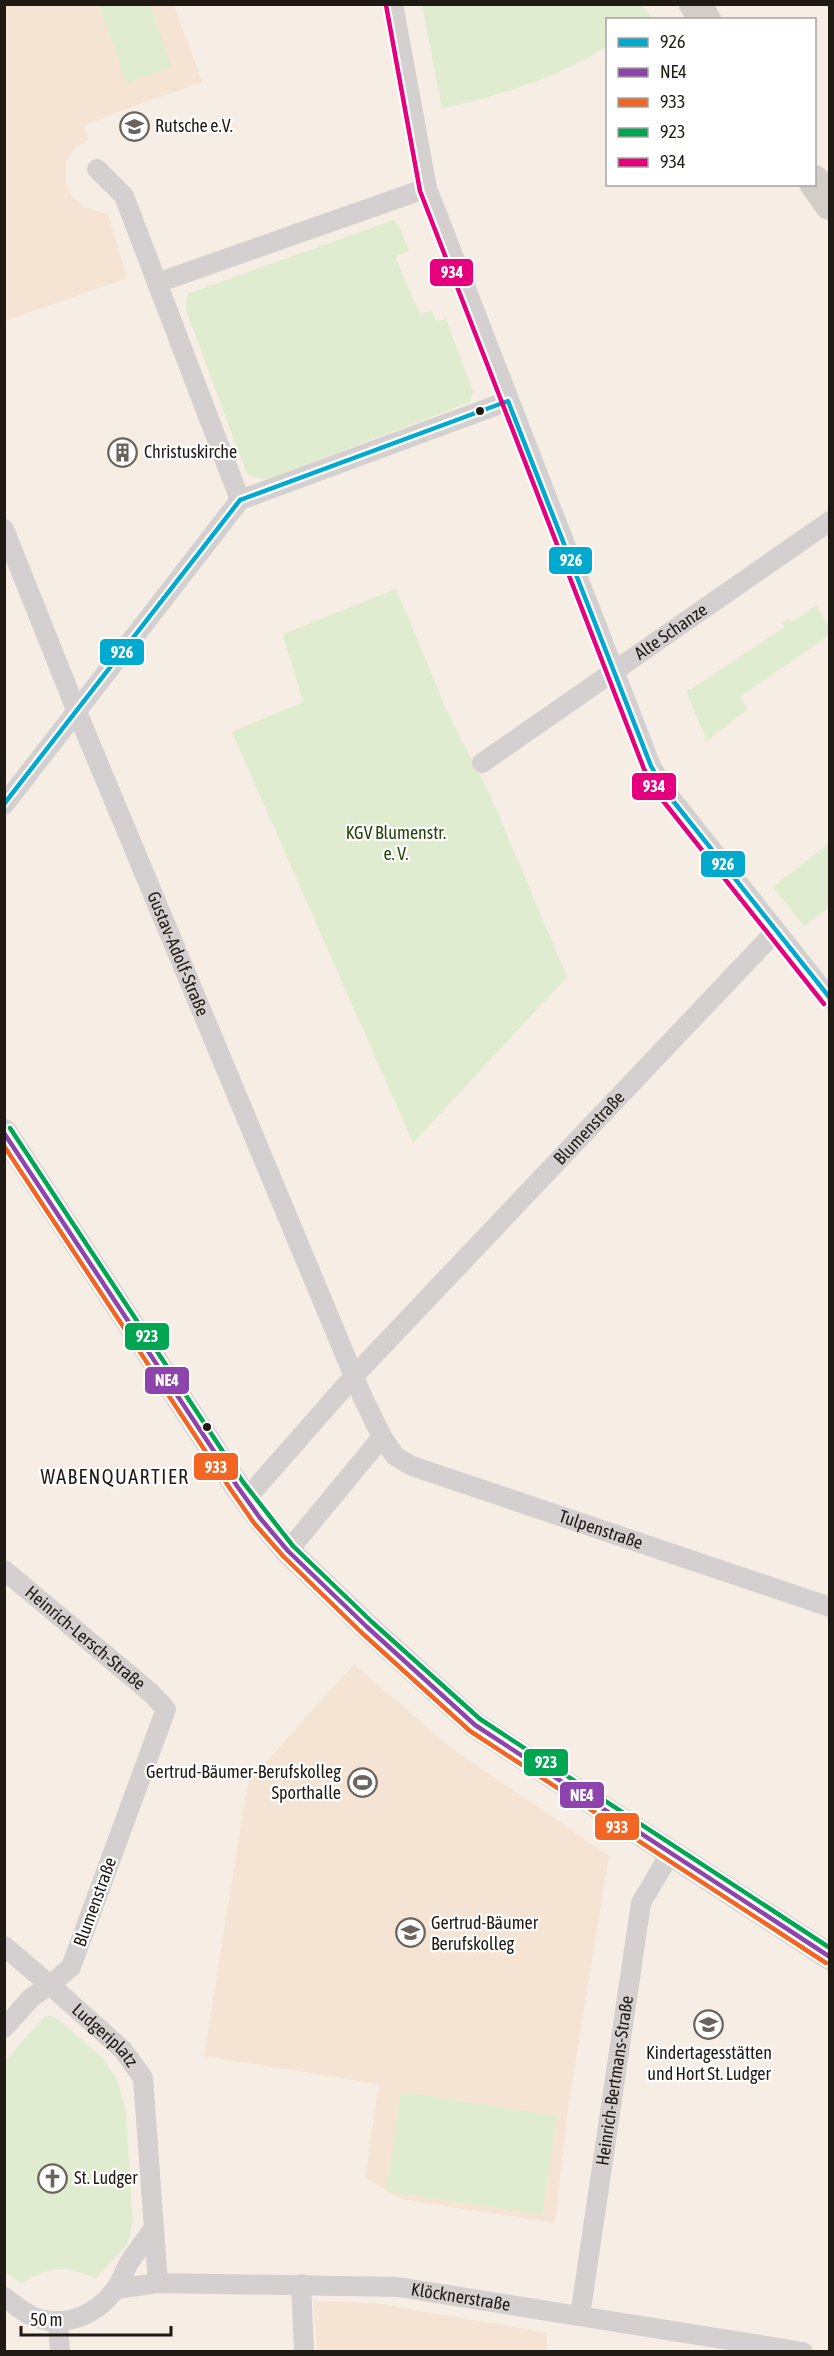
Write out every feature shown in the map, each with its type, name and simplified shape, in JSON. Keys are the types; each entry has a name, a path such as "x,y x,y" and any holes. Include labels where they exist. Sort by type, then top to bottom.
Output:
{"main road":[{"path":"695,4 704,18"},
{"path":"816,184 830,204"}],"street":[{"path":"393,4 427,188 651,766 666,792 830,999"},
{"path":"97,169 124,196 240,500"},
{"path":"157,283 427,188"},
{"path":"4,806 240,500 508,401"},
{"name":"Alte Schanze","path":"482,763 830,521"},
{"name":"Gustav-Adolf-Straße","path":"4,530 77,712 354,1376"},
{"name":"Blumenstraße","path":"247,1498 354,1376 775,932"},
{"path":"4,1132 260,1518 288,1551 367,1627 475,1725 830,1957"},
{"path":"288,1551 382,1437 354,1376"},
{"name":"Tulpenstraße","path":"382,1437 395,1456 412,1466 830,1607"},
{"name":"Heinrich-Lersch-Straße","path":"4,1570 151,1693 166,1709"},
{"name":"Blumenstraße","path":"50,1985 71,1967 166,1709"},
{"name":"Heinrich-Bertmans-Straße","path":"580,2316 641,1903 671,1852"},
{"name":"Ludgeriplatz","path":"4,1946 123,2050 143,2078 158,2283"},
{"path":"4,2028 32,1996 50,1985"},
{"path":"4,2297 39,2319 58,2321 79,2318 95,2309 116,2289 129,2264 153,2229"},
{"name":"Klöcknerstraße","path":"116,2289 158,2283 399,2287 803,2352"},
{"path":"301,2284 304,2352"},
{"path":"58,2321 60,2352"}],"shaded area":[{"path":"4,5 174,5 202,82 85,126 88,140 76,147 66,160 66,183 72,197 84,207 108,214 127,278 5,321"},
{"name":"Gertrud-Bäumer Berufskolleg","path":"354,1664 450,1747 609,1856 567,2115 555,2223 401,2199 365,2178 379,2084 204,2056 248,1782"},
{"path":"313,2301 375,2303 547,2333 547,2351 317,2351"}],"green space":[{"path":"99,5 150,5 172,67 127,83"},
{"path":"422,5 642,5 651,18 606,18 606,47 589,57 549,76 506,92 442,108"},
{"path":"394,220 401,230 409,251 395,257 420,314 432,310 436,322 446,318 473,392 470,402 271,478 255,478 246,472 186,310 186,298 189,293"},
{"name":"KGV Blumenstr. e. V.","path":"396,589 450,718 488,790 567,977 413,1143 232,732 303,702 283,634"},
{"path":"816,606 829,626 829,635 740,697 748,709 707,741 686,691 785,627 783,623 788,619 791,622"},
{"path":"829,843 829,908 804,926 773,887"},
{"path":"45,2016 55,2017 104,2059 117,2079 126,2112 133,2222 127,2245 96,2278 75,2271 58,2269 41,2273 21,2283 5,2271 5,2061"},
{"path":"401,2092 557,2116 542,2215 386,2191"}],"transit line":[{"name":"934","path":"386,5 420,191 644,769 660,797 824,1004"},
{"name":"926","path":"508,401 651,766 666,792 830,998"},
{"name":"926","path":"240,500 508,401"},
{"name":"926","path":"4,804 240,500"},
{"name":"923","path":"10,1128 243,1482 293,1546 372,1622 480,1719 830,1948"},
{"name":"NE4","path":"4,1133 237,1486 288,1551 367,1627 475,1725 830,1957"},
{"name":"933","path":"4,1146 231,1490 254,1523 283,1556 362,1633 470,1731 826,1963"}],"place":[{"name":"Rutsche e.V.","path":"134,126"},
{"name":"Christuskirche","path":"123,452"},
{"name":"Gertrud-Bäumer-Berufskolleg Sporthalle","path":"362,1782"},
{"name":"Gertrud-Bäumer Berufskolleg","path":"410,1933"},
{"name":"Kindertagesstätten und Hort St. Ludger","path":"709,2024"},
{"name":"St. Ludger","path":"53,2178"}],"district":[{"name":"WABENQUARTIER","path":"115,1477"}]}
